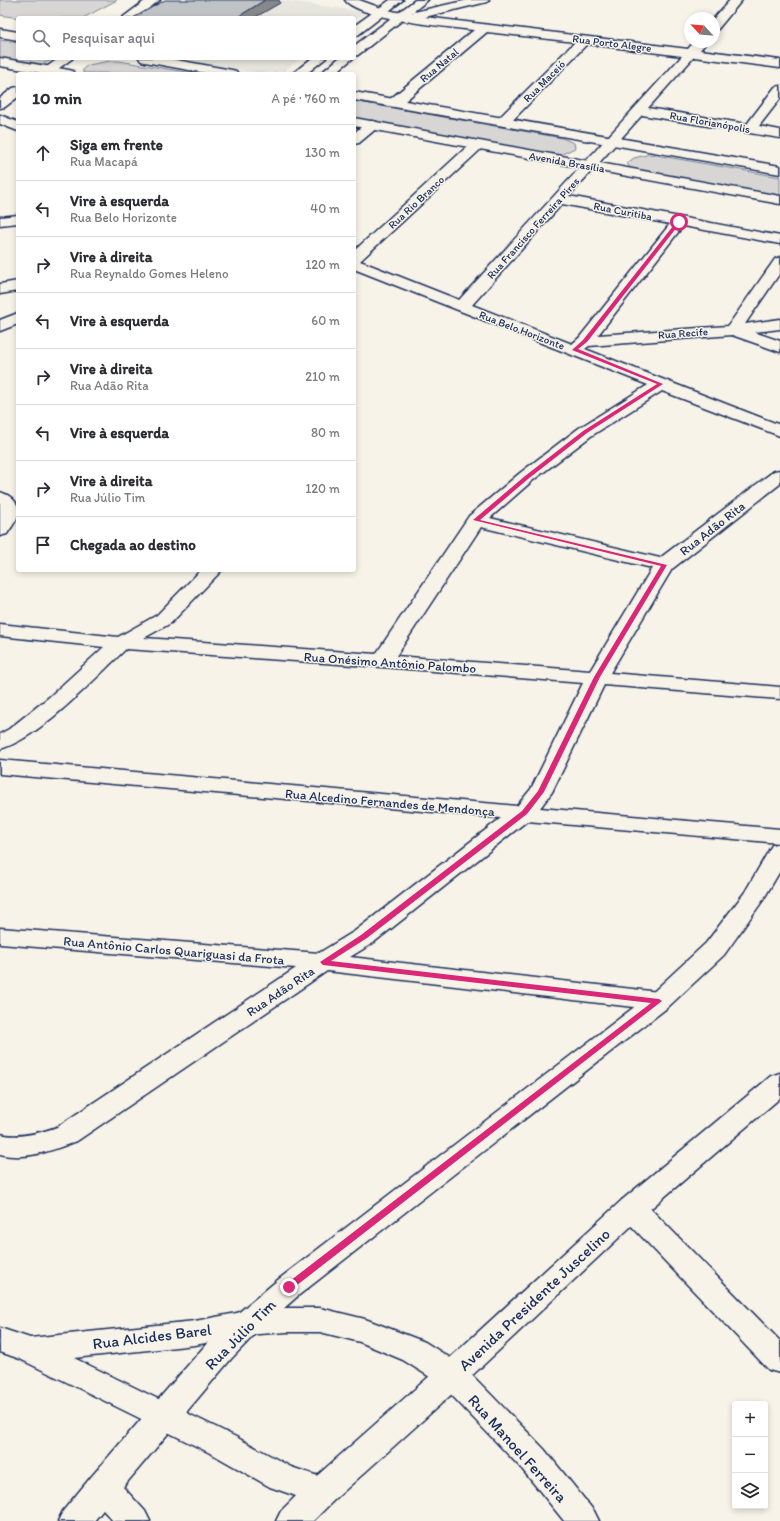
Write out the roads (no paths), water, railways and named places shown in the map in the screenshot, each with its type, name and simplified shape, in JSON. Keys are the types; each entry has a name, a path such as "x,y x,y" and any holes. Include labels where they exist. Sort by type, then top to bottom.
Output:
{"street":[{"path":"131,16 154,0"},
{"name":"Rua Porto Alegre","path":"351,0 357,4 380,12 445,23 584,40 684,46"},
{"path":"356,30 397,0"},
{"path":"356,51 403,17 422,0"},
{"path":"403,17 483,0"},
{"path":"720,19 736,0"},
{"path":"434,10 445,23"},
{"name":"Rua Natal","path":"394,103 484,28"},
{"path":"0,33 16,36"},
{"name":"Rua Maceió","path":"503,122 584,40"},
{"name":"Rua Francisco Ferreira Pires","path":"461,307 696,48"},
{"name":"Rua Porto Alegre","path":"702,48 780,64"},
{"path":"0,62 45,72 65,60"},
{"path":"156,60 221,72"},
{"path":"301,72 317,60"},
{"path":"329,72 344,60"},
{"path":"750,129 780,90"},
{"path":"0,104 16,92"},
{"path":"356,96 780,170"},
{"name":"Rua Florianópolis","path":"640,111 780,134"},
{"path":"0,119 16,126"},
{"name":"Avenida Brasília","path":"356,122 780,200"},
{"path":"356,138 372,125"},
{"name":"Rua Rio Branco","path":"356,257 477,145"},
{"name":"Rua Curitiba","path":"560,199 780,240"},
{"path":"0,211 16,210"},
{"path":"0,221 16,219"},
{"path":"580,345 679,222"},
{"path":"780,262 733,330 780,348"},
{"name":"Rua Belo Horizonte","path":"356,265 461,307 580,345 661,384 780,431"},
{"path":"0,289 16,286"},
{"path":"0,326 16,319"},
{"name":"Rua Recife","path":"580,345 780,324"},
{"path":"382,661 476,520 526,478 585,432 661,384"},
{"name":"Rua Adão Rita","path":"0,1144 7,1146 40,1144 67,1134 323,962 364,937 524,812 541,792 597,677 664,565 780,475"},
{"path":"0,498 8,504 10,515 0,530"},
{"path":"476,520 664,565"},
{"path":"0,742 17,734 56,703 121,643 164,619 210,572"},
{"name":"Rua Onésimo Antônio Palombo","path":"0,630 121,643 597,677 780,693"},
{"name":"Rua Alcedino Fernandes de Mendonça","path":"0,767 209,787 524,812 780,836"},
{"name":"Rua Júlio Tim","path":"74,1521 220,1350 247,1323 289,1287 659,1001 714,949 755,895 780,850"},
{"name":"Rua Antônio Carlos Quariguasi da Frota","path":"0,936 323,962 659,1001"},
{"name":"Avenida Presidente Juscelino","path":"292,1521 322,1490 452,1375 632,1208 780,1083"},
{"path":"632,1208 780,1361"},
{"name":"Rua Alcides Barel","path":"30,1350 195,1333 247,1323 287,1320 320,1320 365,1330 414,1350 452,1375"},
{"name":"Rua Alcides Barel","path":"0,1340 30,1350 225,1446 281,1476 322,1490"},
{"name":"Rua Manoel Ferreira","path":"452,1375 533,1459 583,1521"},
{"path":"102,1487 134,1521"}]}
